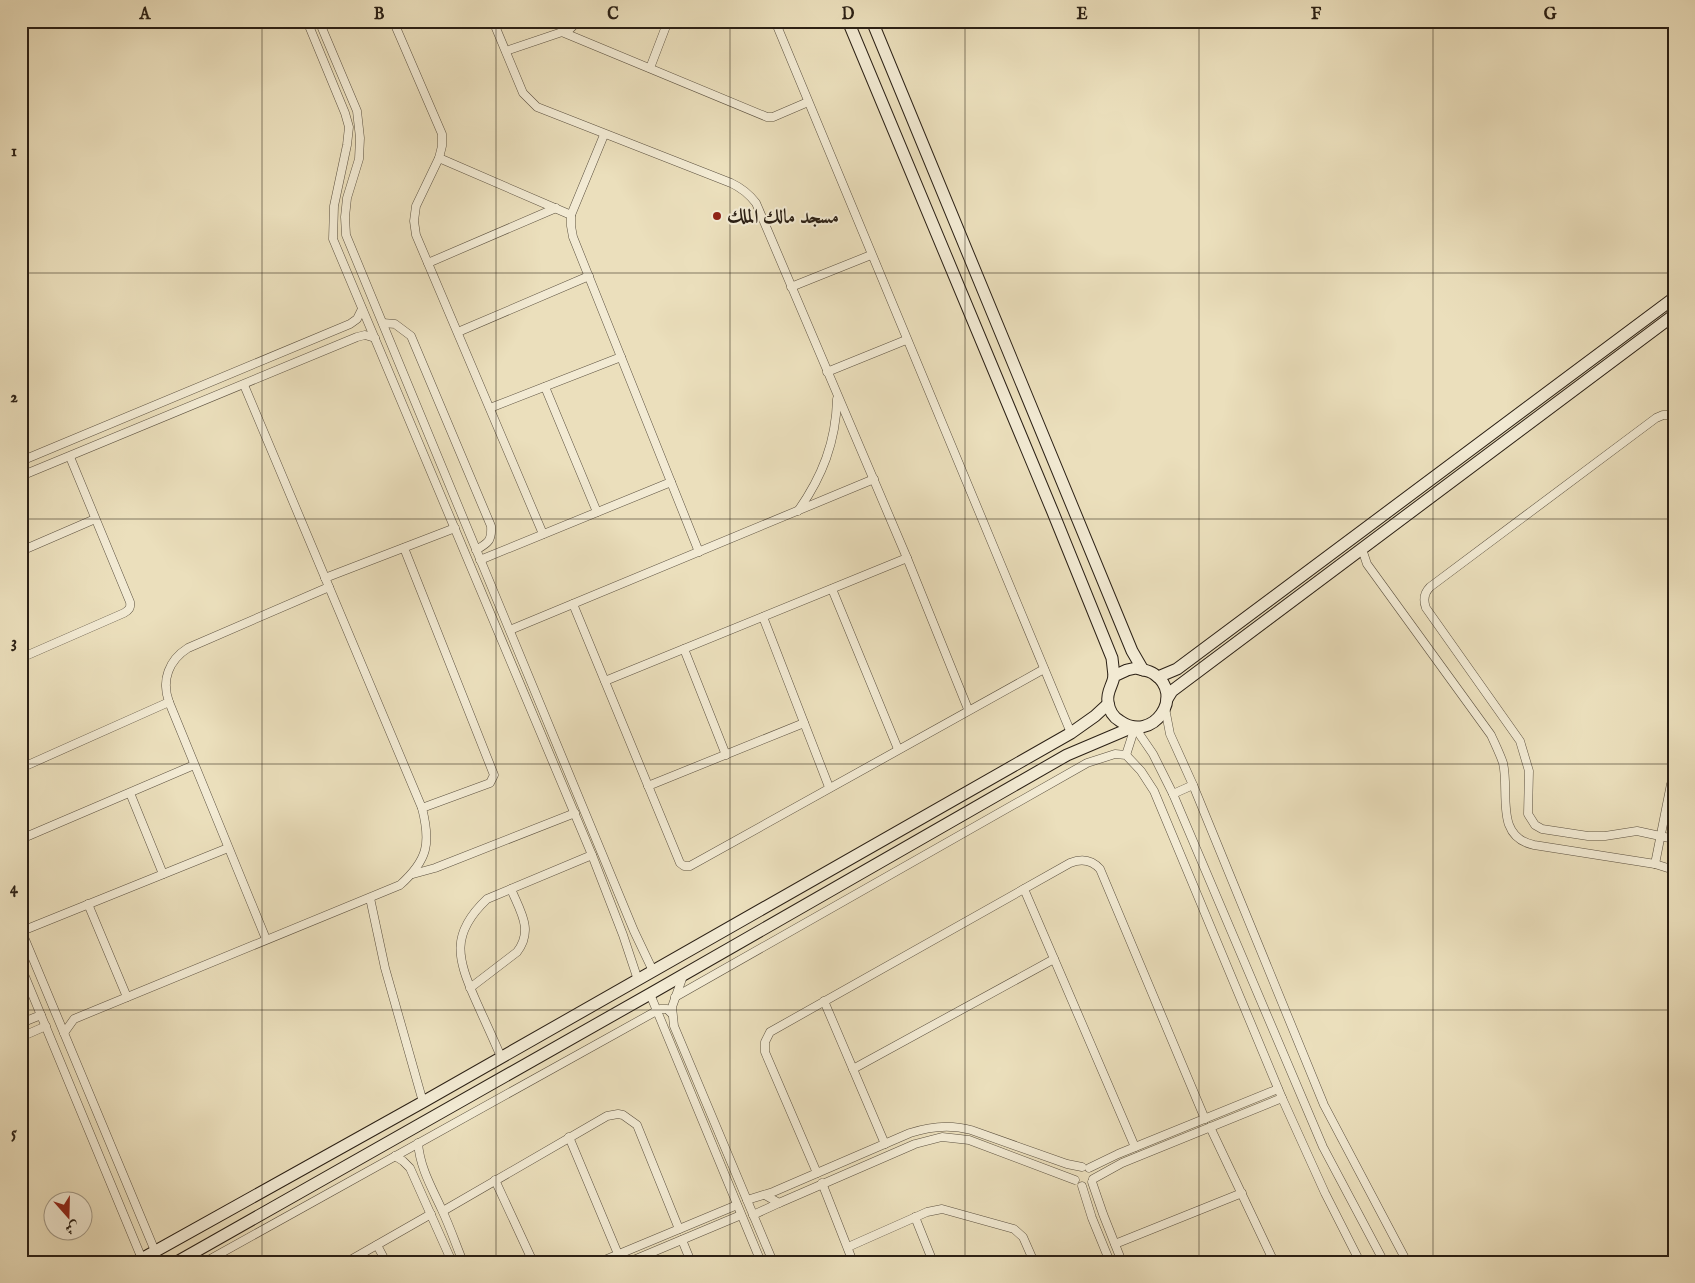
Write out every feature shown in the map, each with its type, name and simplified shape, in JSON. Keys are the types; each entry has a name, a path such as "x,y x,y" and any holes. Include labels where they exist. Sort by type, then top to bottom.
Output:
{"street":[{"path":"307,21 349,127 345,160 334,206 333,239 575,813 623,935 638,980"},
{"path":"319,21 358,111 360,125 359,159 347,198 346,235 634,931 653,972"},
{"path":"396,21 396,25 440,126 442,146 439,158 416,206 414,221 416,235 543,534"},
{"path":"493,21 524,93 537,108 731,184 745,191 756,203 874,479 968,709"},
{"path":"506,51 570,29 578,21"},
{"path":"650,68 668,21"},
{"path":"775,21 1070,733"},
{"path":"848,21 1112,658 1114,676 1108,691 1108,704 1111,712 1117,719 1135,727 1153,754 1172,794 1323,1147 1384,1262"},
{"path":"872,21 1132,651 1143,670"},
{"path":"562,32 767,117 773,117 808,102"},
{"path":"323,59 333,55"},
{"path":"604,135 572,215 573,237 699,552"},
{"path":"439,158 572,215"},
{"path":"428,263 556,208"},
{"path":"792,287 871,255"},
{"path":"458,332 589,276"},
{"path":"1158,677 1173,672 1674,298"},
{"path":"21,461 350,324 357,319 362,309"},
{"path":"177,1262 1067,755 1135,727 1144,726 1155,721 1178,687 1674,315"},
{"path":"383,323 395,324 411,336 491,526 491,535 487,543 476,550"},
{"path":"21,476 357,337 375,338"},
{"path":"827,372 906,340"},
{"path":"490,408 621,357"},
{"path":"64,1033 74,1019 400,885 413,874 422,860 427,844 427,827 422,808 244,385"},
{"path":"545,387 597,512"},
{"path":"798,511 815,485 828,456 835,426 837,395"},
{"path":"1674,415 1664,415 1656,418 1430,587 1424,601 1426,608 1516,732 1529,771 1528,814 1535,825 1542,829 1588,836 1605,836 1631,831 1674,839"},
{"path":"1466,452 1476,464"},
{"path":"21,658 124,613 131,607 70,457"},
{"path":"510,630 874,479"},
{"path":"480,560 671,482"},
{"path":"442,497 453,493"},
{"path":"21,551 96,519"},
{"path":"325,578 455,528"},
{"path":"404,548 494,774 490,783 422,808"},
{"path":"1362,549 1366,564 1491,735 1503,763 1508,825 1515,837 1527,844 1655,864 1673,869 1674,852"},
{"path":"605,682 907,558"},
{"path":"266,940 168,702 166,677 170,666 183,651 329,588"},
{"path":"832,589 898,749"},
{"path":"573,604 680,863 687,866 1044,668"},
{"path":"763,617 829,787"},
{"path":"1207,647 1216,658"},
{"path":"684,649 726,755"},
{"path":"1114,676 1126,670 1136,668 1153,672 1165,687 1166,720 1170,734 1193,785 1324,1105 1406,1262"},
{"path":"21,768 168,702"},
{"path":"21,967 71,1086 139,1260 653,972 1070,733 1096,716 1108,704"},
{"path":"648,786 804,723"},
{"path":"1126,755 1135,727"},
{"path":"675,997 1087,763 1115,754 1126,755 1141,771 1154,791 1278,1089 1325,1193 1360,1262"},
{"path":"21,839 194,765"},
{"path":"1655,864 1671,784"},
{"path":"1172,794 1193,785"},
{"path":"130,793 163,874"},
{"path":"413,874 435,868 575,813"},
{"path":"155,1251 21,931 228,848"},
{"path":"501,1058 470,988 461,962 460,944 465,927 474,911 487,899 592,855"},
{"path":"817,1173 764,1048 770,1032 1076,861 1086,860 1100,869 1205,1119"},
{"path":"470,988 517,952 525,938 525,922 511,888"},
{"path":"1024,889 1136,1147"},
{"path":"370,898 385,968 423,1102"},
{"path":"88,904 127,997"},
{"path":"623,935 634,931"},
{"path":"853,1069 1054,959"},
{"path":"684,974 675,997 672,1014 676,1032 773,1262"},
{"path":"650,994 761,1262"},
{"path":"824,1001 885,1144"},
{"path":"205,1262 657,1010 664,1008 672,1014"},
{"path":"21,1023 41,1015"},
{"path":"57,1016 74,1019"},
{"path":"21,1037 46,1026"},
{"path":"71,1086 83,1081"},
{"path":"1110,1262 1076,1172 1278,1089"},
{"path":"435,1095 442,1111"},
{"path":"753,1215 822,1183 916,1144 942,1137 969,1140 1088,1185 1115,1166 1282,1098"},
{"path":"443,1211 612,1114 623,1115 637,1125 679,1229"},
{"path":"747,1200 765,1195 930,1127 961,1127 1067,1164 1085,1168 1093,1173 1093,1180 1122,1262"},
{"path":"1210,1127 1271,1261"},
{"path":"710,1139 720,1135"},
{"path":"569,1137 618,1254"},
{"path":"418,1143 421,1163 443,1211 463,1262"},
{"path":"395,1156 410,1168 452,1262"},
{"path":"410,1168 421,1163"},
{"path":"495,1180 533,1262"},
{"path":"822,1183 853,1262"},
{"path":"1115,1244 1242,1194"},
{"path":"765,1195 779,1203"},
{"path":"600,1262 737,1204"},
{"path":"848,1247 935,1209 949,1209 1014,1229 1023,1237 1034,1262"},
{"path":"347,1262 431,1214"},
{"path":"629,1262 742,1215"},
{"path":"915,1217 933,1262"},
{"path":"682,1240 692,1262"},
{"path":"377,1245 386,1262"}],"place":[{"name":"مسجد مالك الملك","path":"717,216"}]}
